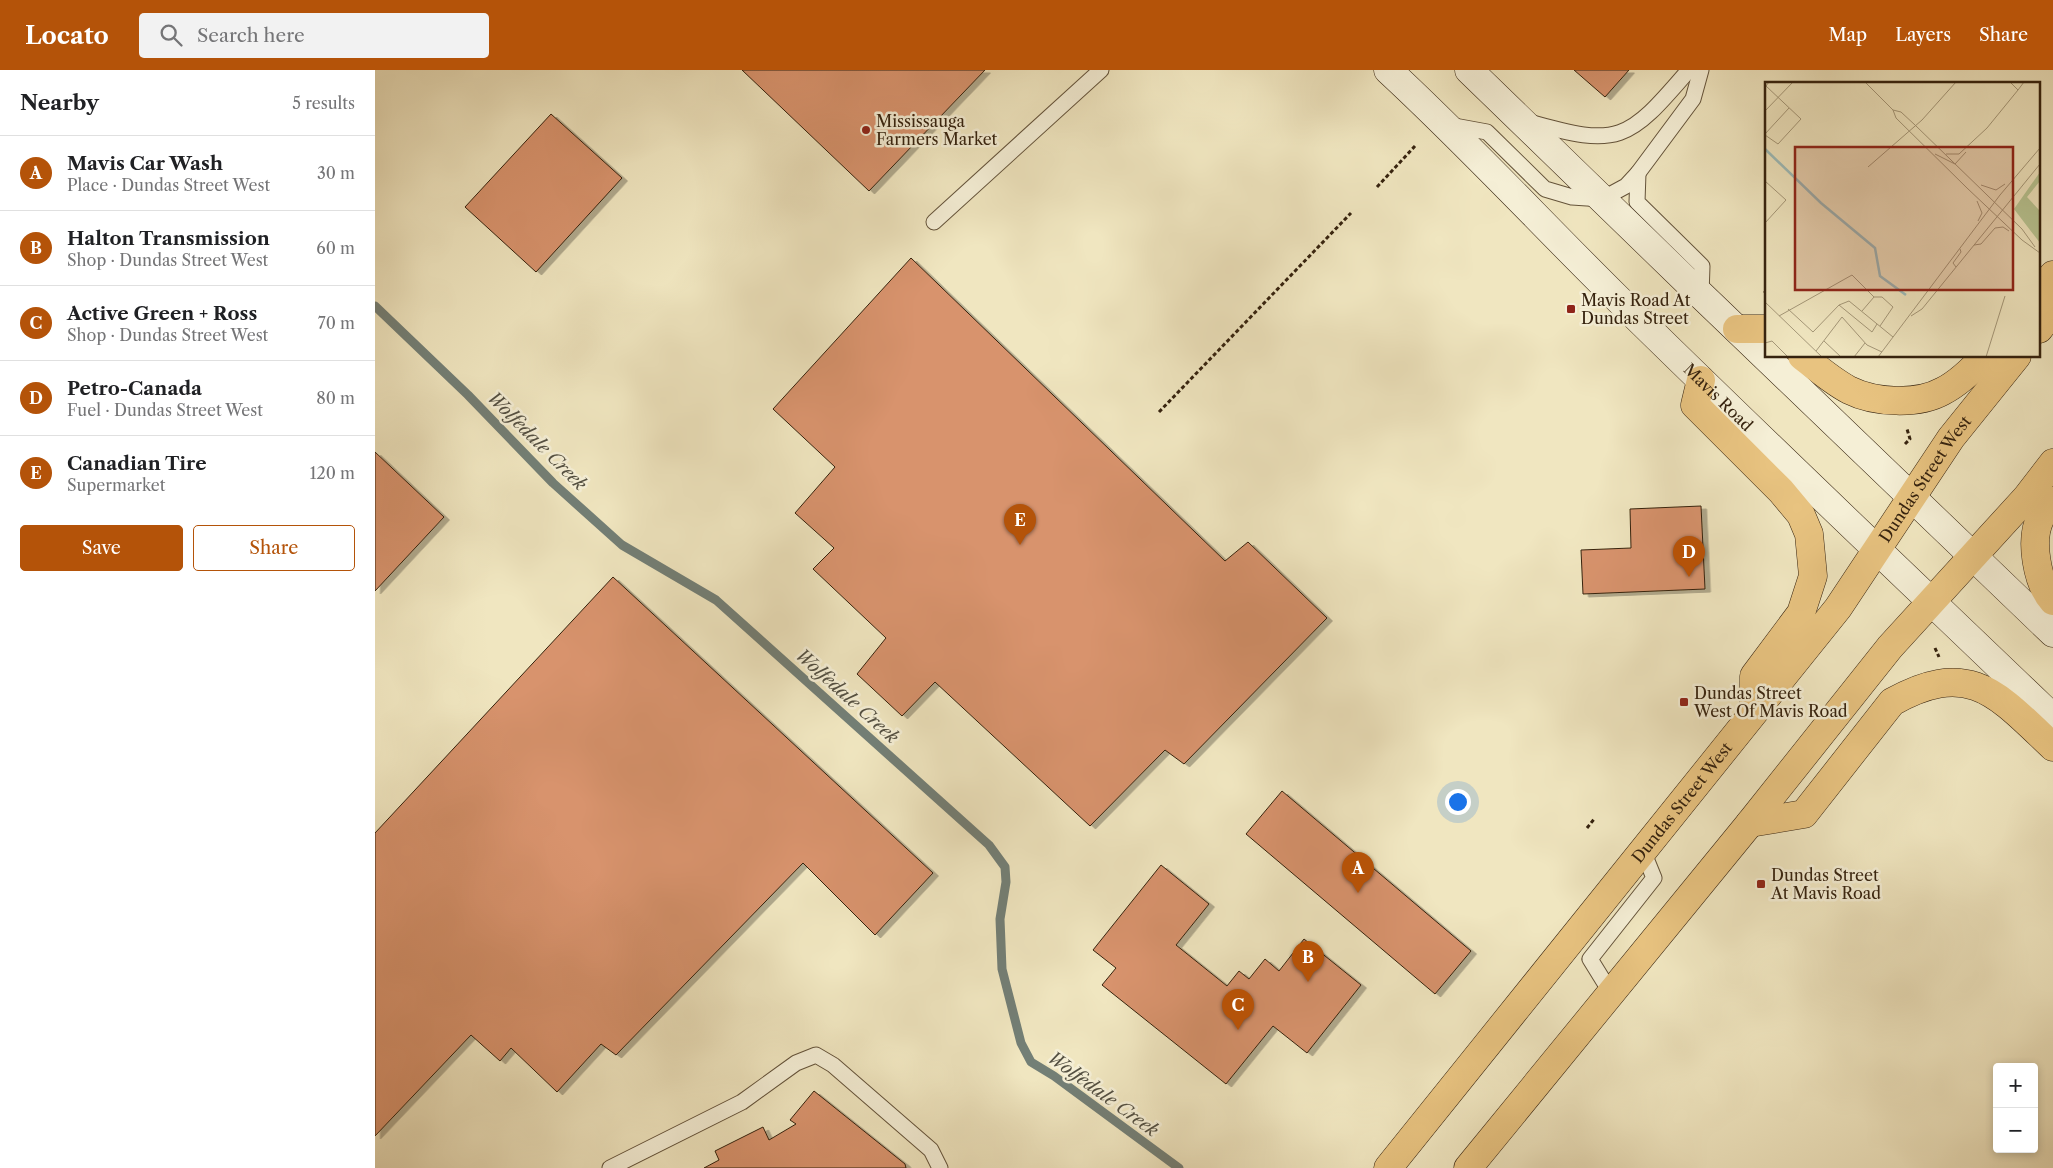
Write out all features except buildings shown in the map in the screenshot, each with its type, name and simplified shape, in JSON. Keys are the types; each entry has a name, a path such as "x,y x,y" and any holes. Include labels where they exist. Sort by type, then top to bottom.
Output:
{"main road":[{"name":"Mavis Road","path":"1388,70 1449,125 1615,296 1701,380 2053,718"},
{"path":"1469,70 1765,356"},
{"path":"2041,290 2053,275"},
{"path":"2041,327 2053,312"},
{"path":"1737,329 1765,329"},
{"path":"1767,358 2053,633"},
{"path":"1804,358 1851,391 1885,400 1919,400 1945,390 1966,375 1983,358"},
{"name":"Dundas Street West","path":"1388,1168 1838,608 1951,438 2015,358"},
{"path":"1701,380 1695,404 1781,490 1801,515 1809,534 1813,576 1801,613 1754,676 1754,711"},
{"path":"1468,1168 1749,823 1890,646 2026,498 2053,463"},
{"path":"2053,502 2040,518 2035,540 2037,570 2049,597 2053,601"},
{"path":"1749,823 1804,814 1892,702 1932,684 1957,682 1976,686 1989,692 2007,704 2053,747"}],"lane":[{"path":"933,222 1101,70"},
{"path":"1518,119 1569,134 1601,137 1619,134 1639,124 1657,108 1688,71 1692,70"},
{"path":"1449,125 1487,132 1545,189 1572,197 1602,199 1626,186 1638,173 1693,99 1701,70"},
{"path":"1638,173 1637,202 1702,266 1701,296"},
{"path":"1611,993 1590,960 1654,878 1643,851"},
{"path":"610,1168 742,1102 796,1063 816,1055 833,1065 931,1150 940,1168"}],"path":[{"path":"1377,187 1415,146"},
{"path":"1159,412 1351,213"},
{"path":"1587,828 1595,818"}],"waterway":[{"name":"Wolfedale Creek","path":"375,306 468,395 553,483 622,545 716,600 989,845 1005,867 1006,882 1000,919 1002,969 1021,1043 1031,1062 1054,1076 1179,1168"}],"place":[{"name":"Mississauga Farmers Market","path":"866,130"},
{"name":"Mavis Road At Dundas Street","path":"1571,309"},
{"name":"Canadian Tire","path":"1020,545"},
{"name":"Petro-Canada","path":"1689,577"},
{"name":"Dundas Street West Of Mavis Road","path":"1684,702"},
{"name":"Dundas Street At Mavis Road","path":"1761,884"},
{"name":"Mavis Car Wash","path":"1358,893"},
{"name":"Halton Transmission","path":"1308,982"},
{"name":"Active Green + Ross","path":"1238,1030"}]}
